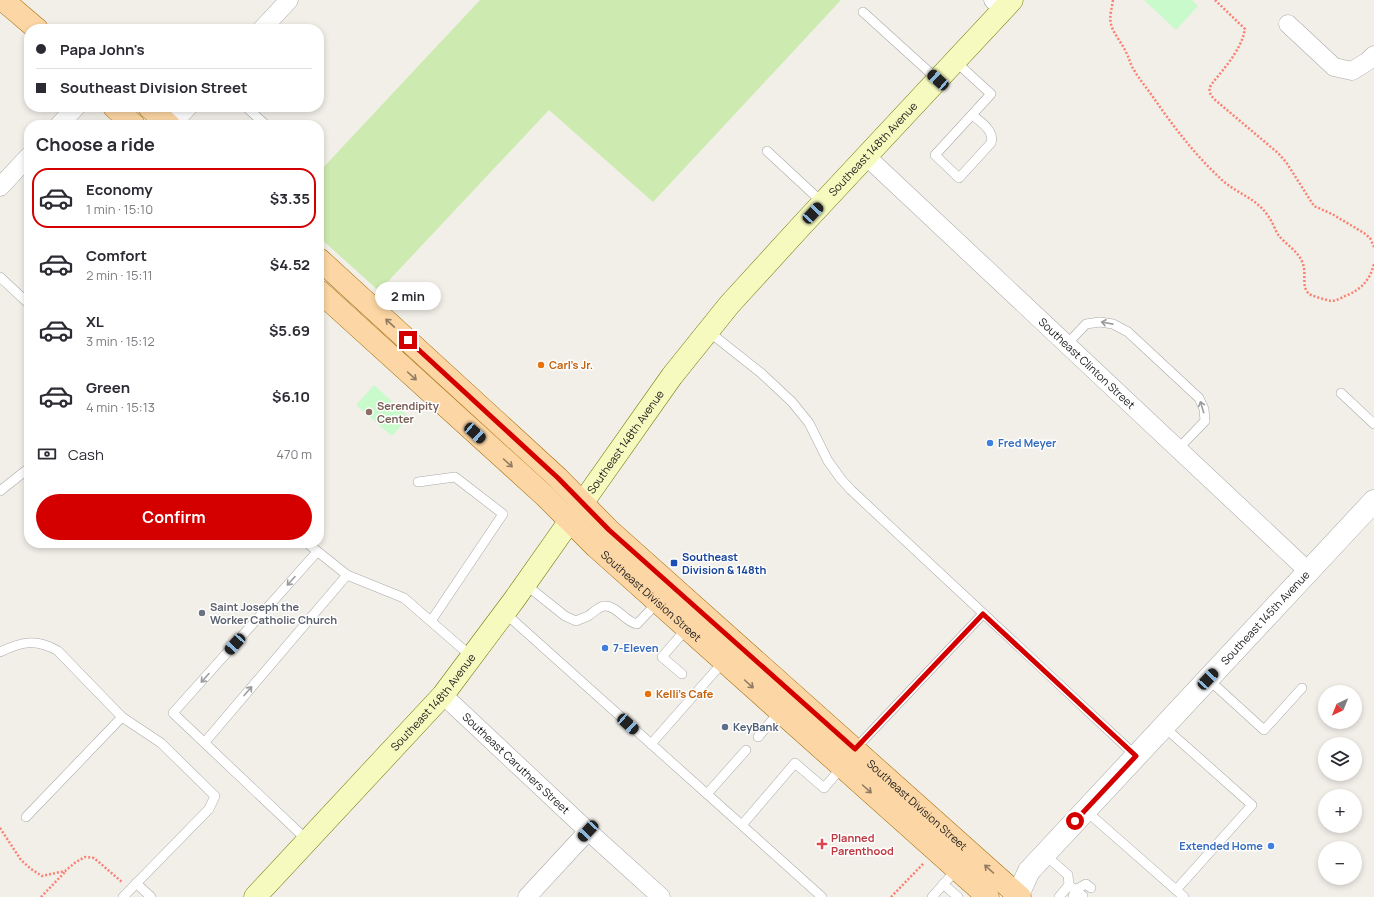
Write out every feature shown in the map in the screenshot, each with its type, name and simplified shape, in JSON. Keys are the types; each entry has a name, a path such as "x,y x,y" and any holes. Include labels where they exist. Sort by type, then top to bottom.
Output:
{"main road":[{"path":"3,0 31,24"},
{"name":"Southeast 148th Avenue","path":"255,897 443,695 526,584 569,520 583,503 672,376 708,331 822,203 938,80 1003,3"},
{"path":"120,112 128,120"},
{"path":"155,112 164,120"},
{"name":"Southeast Division Street","path":"324,264 558,478 615,535 1018,896"},
{"name":"Southeast Division Street","path":"324,296 544,496 596,547 936,850 950,877 988,897"}],"street":[{"path":"267,24 289,0"},
{"path":"1288,24 1334,67 1352,71 1368,61 1374,55"},
{"path":"64,120 71,112"},
{"path":"175,120 183,112"},
{"name":"Southeast Clinton Street","path":"866,156 1068,344 1308,571"},
{"path":"0,186 24,161"},
{"name":"Southeast 145th Avenue","path":"1018,896 1029,871 1044,854 1374,501"},
{"name":"Southeast Caruthers Street","path":"443,695 588,831 661,897"},
{"path":"527,897 588,831"}],"lane":[{"path":"863,12 938,80"},
{"path":"955,61 991,94 935,155 959,178 991,143 993,138 990,131 972,115"},
{"path":"252,112 260,120"},
{"path":"767,151 822,203"},
{"path":"2,283 24,300"},
{"path":"1068,344 1086,324 1100,322 1113,324 1128,332 1200,398 1204,409 1204,421 1178,449"},
{"path":"708,331 761,373 792,402 809,423 828,461 851,490 1136,756"},
{"path":"1341,393 1374,424"},
{"path":"0,491 24,472"},
{"path":"418,482 455,477 503,514 431,621"},
{"path":"313,548 347,575 404,598 472,657"},
{"path":"308,841 173,713 317,552"},
{"path":"204,742 347,575"},
{"path":"526,584 565,616 576,621 587,617 605,606 612,608 632,623 637,624 658,602"},
{"path":"505,613 822,897"},
{"path":"855,749 983,614"},
{"path":"682,674 662,656 687,628"},
{"path":"0,652 25,643 34,643 51,647 58,651 122,717 161,743 214,796 209,809 130,892"},
{"path":"651,744 724,661"},
{"path":"1208,679 1264,730 1302,688"},
{"path":"758,737 780,711"},
{"path":"26,817 122,717"},
{"path":"1164,726 1252,805 1176,890"},
{"path":"707,794 746,750"},
{"path":"742,825 795,763 824,788 842,766"},
{"path":"1085,810 1184,897"},
{"path":"1044,854 1068,875 1075,892"},
{"path":"932,897 950,877 958,897"},
{"path":"1059,897 1075,892 1086,884 1091,888"},
{"path":"130,892 151,897"}],"path":[{"path":"1113,0 1110,19 1111,26 1126,52 1134,70 1162,111 1201,159 1222,180 1261,207 1269,216 1279,236 1298,255 1304,265 1306,277 1304,287 1305,290 1310,294 1331,301 1339,299 1352,294 1362,287 1372,273 1374,264"},
{"path":"1215,0 1245,29 1239,47 1234,56 1211,85 1209,90 1210,94 1278,153 1286,162 1314,206 1332,214 1364,233 1370,238 1374,247"},
{"path":"0,828 21,860 31,869 42,876 66,872"},
{"path":"892,897 936,850"},
{"path":"41,897 76,862 86,857 94,858 130,892"}],"green space":[{"path":"480,0 841,0 653,202 549,110 379,291 324,242 324,167"},
{"path":"1144,0 1192,0 1198,6 1176,30"},
{"path":"374,385 409,417 392,436 356,405"}],"place":[{"name":"Carl's Jr.","path":"541,365"},
{"name":"Serendipity Center","path":"369,412"},
{"name":"Fred Meyer","path":"990,443"},
{"name":"Southeast Division & 148th","path":"674,563"},
{"name":"Saint Joseph the Worker Catholic Church","path":"202,613"},
{"name":"7-Eleven","path":"605,648"},
{"name":"Kelli's Cafe","path":"648,694"},
{"name":"KeyBank","path":"725,727"},
{"name":"Planned Parenthood","path":"822,844"},
{"name":"Extended Home","path":"1271,846"}],"route":[{"path":"408,340 558,478 609,530 855,749 983,614 1136,756 1075,821"}]}
